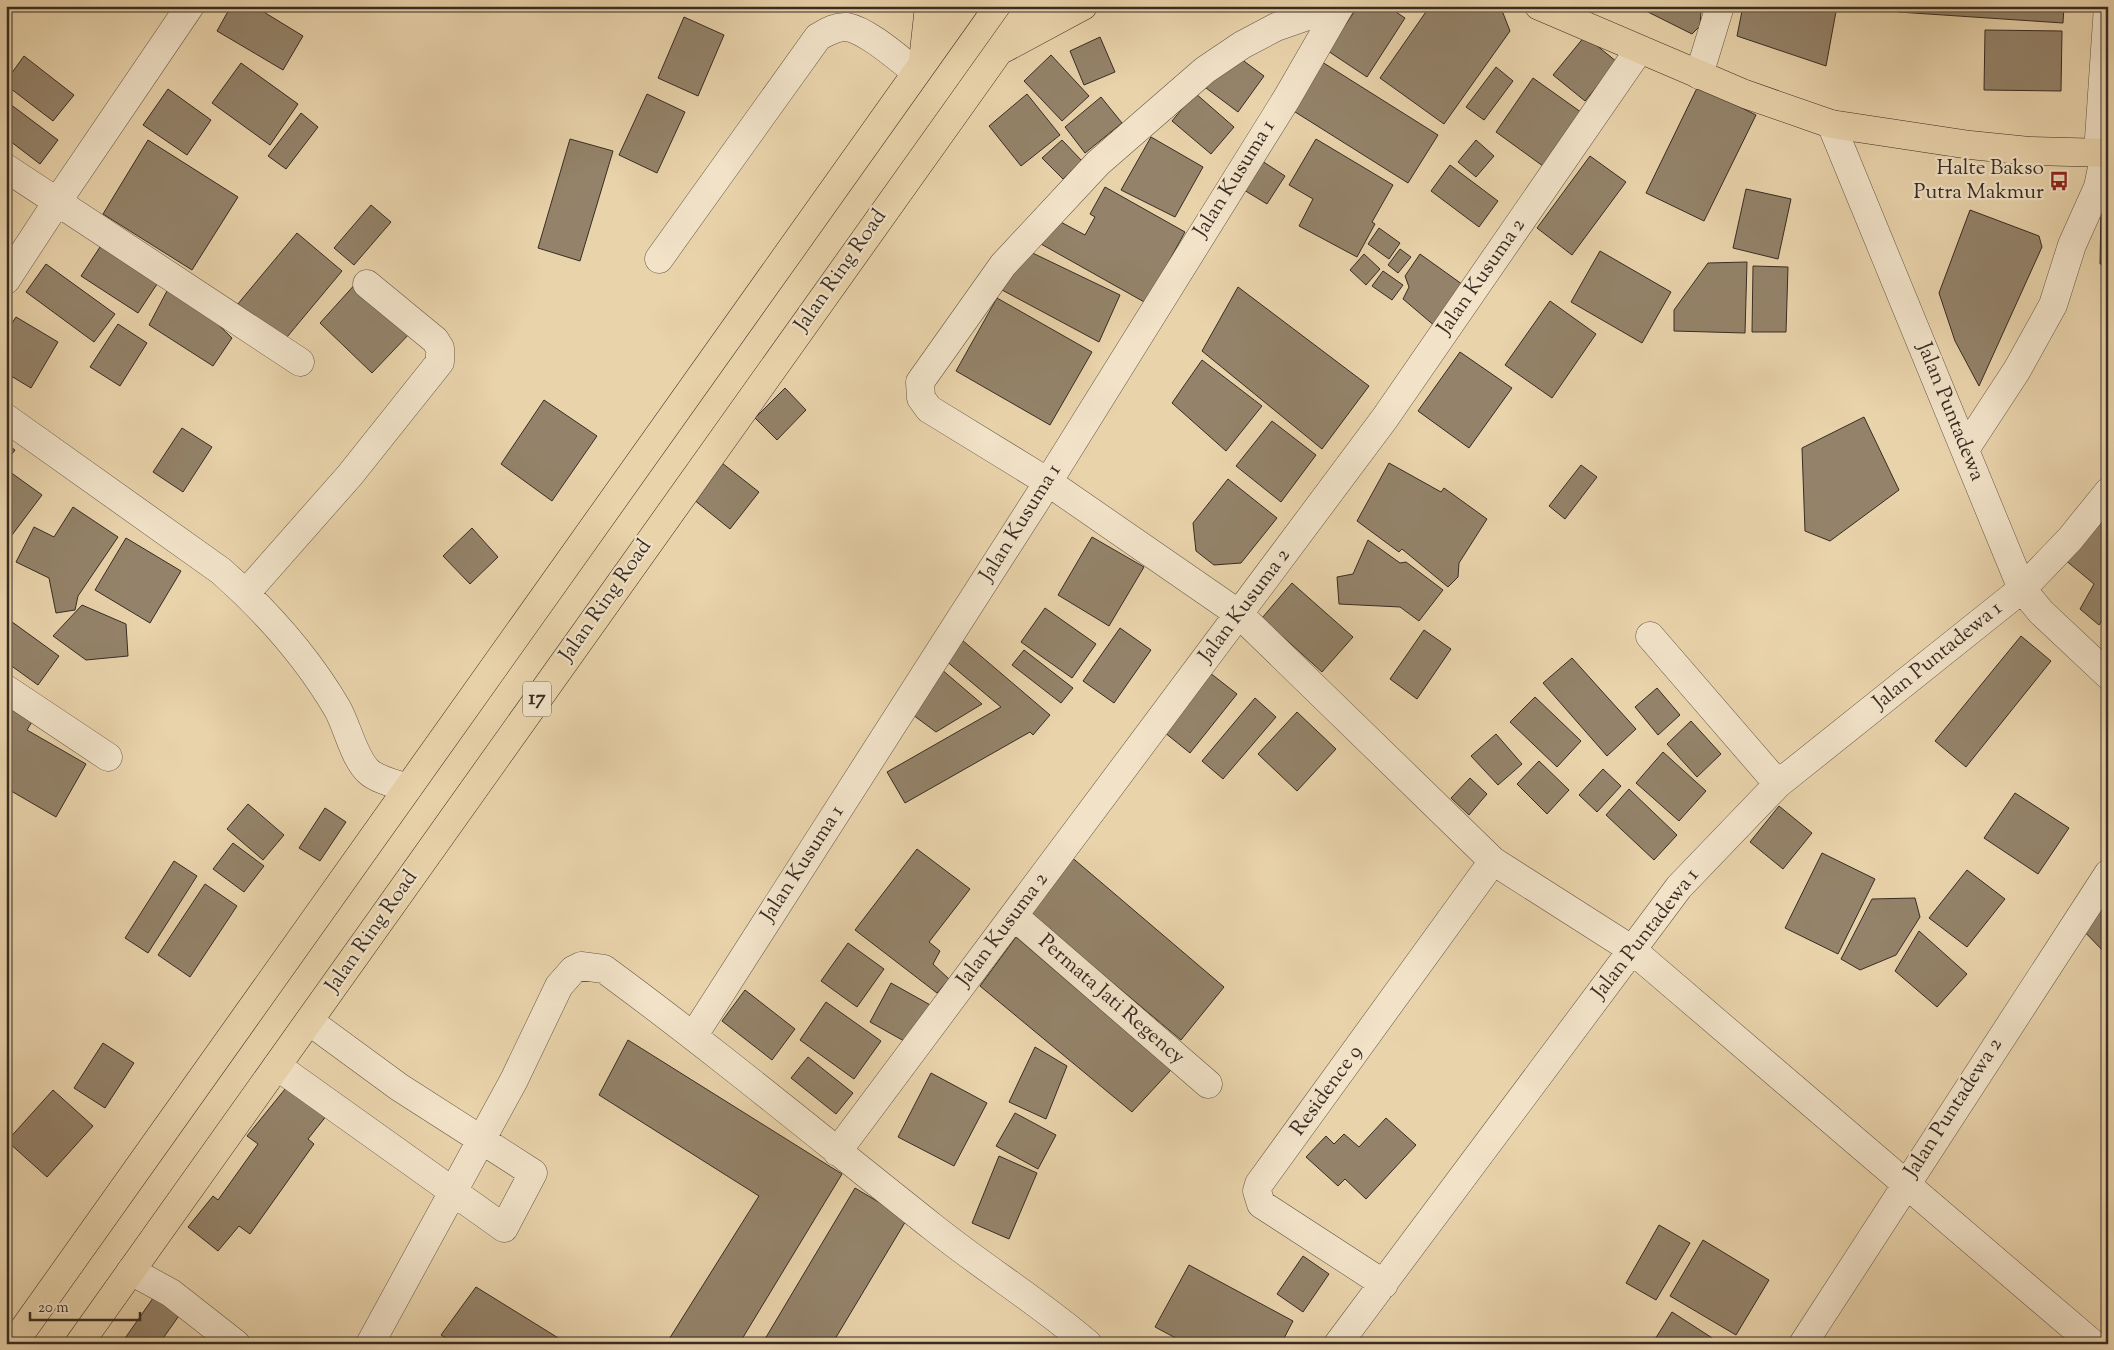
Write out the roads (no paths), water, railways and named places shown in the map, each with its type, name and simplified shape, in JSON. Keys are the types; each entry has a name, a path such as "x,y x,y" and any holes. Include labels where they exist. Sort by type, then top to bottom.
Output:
{"main road":[{"path":"920,67 929,6"},
{"path":"13,1344 964,6"},
{"name":"Jalan Ring Road","path":"79,1344 1030,6"},
{"path":"996,53 1083,6"},
{"path":"1539,6 1745,94 1831,124 1970,145 2029,151 2104,153"}],"street":[{"path":"6,280 56,202 190,6"},
{"path":"1336,6 1276,26 1242,45 1205,70 1098,163 1003,265 920,382 921,398 929,409 1048,482 1238,614 1493,861 1631,949 2093,1344"},
{"name":"Jalan Kusuma 1","path":"694,1035 1048,482 1287,98 1340,6"},
{"path":"1699,75 1720,6"},
{"path":"1966,448 2017,370 2053,305 2072,246 2099,204 2098,187 2104,153 2108,6"},
{"path":"659,259 818,37 832,29 846,27 860,32 920,67"},
{"name":"Jalan Kusuma 2","path":"837,1152 1385,418 1639,50"},
{"name":"Jalan Puntadewa","path":"1831,124 1966,448 2022,589 2041,612 2108,675"},
{"path":"6,168 300,362"},
{"path":"246,593 350,475 440,362 440,348 435,340 367,284"},
{"path":"6,418 221,571 246,593 306,662 332,701 363,766 370,774 408,788"},
{"name":"Jalan Puntadewa 1","path":"1338,1344 1679,887 1778,784 2022,589 2070,539 2108,492"},
{"path":"1650,636 1778,784"},
{"path":"6,689 108,757"},
{"name":"Residence 9","path":"1384,1284 1261,1204 1257,1191 1259,1184 1493,861"},
{"name":"Jalan Puntadewa 2","path":"1803,1344 1862,1256 1905,1184 2108,874"},
{"name":"Permata Jati Regency","path":"1014,916 1208,1084"},
{"path":"370,1344 514,1080 558,986 573,970 588,966 604,969 694,1035 837,1152 947,1238 1057,1318 1088,1344"},
{"path":"277,1066 504,1228 533,1173 400,1087 309,1021"},
{"path":"131,1271 171,1293 236,1344"}],"place":[{"name":"Halte Bakso Putra Makmur","path":"2059,181"}]}
